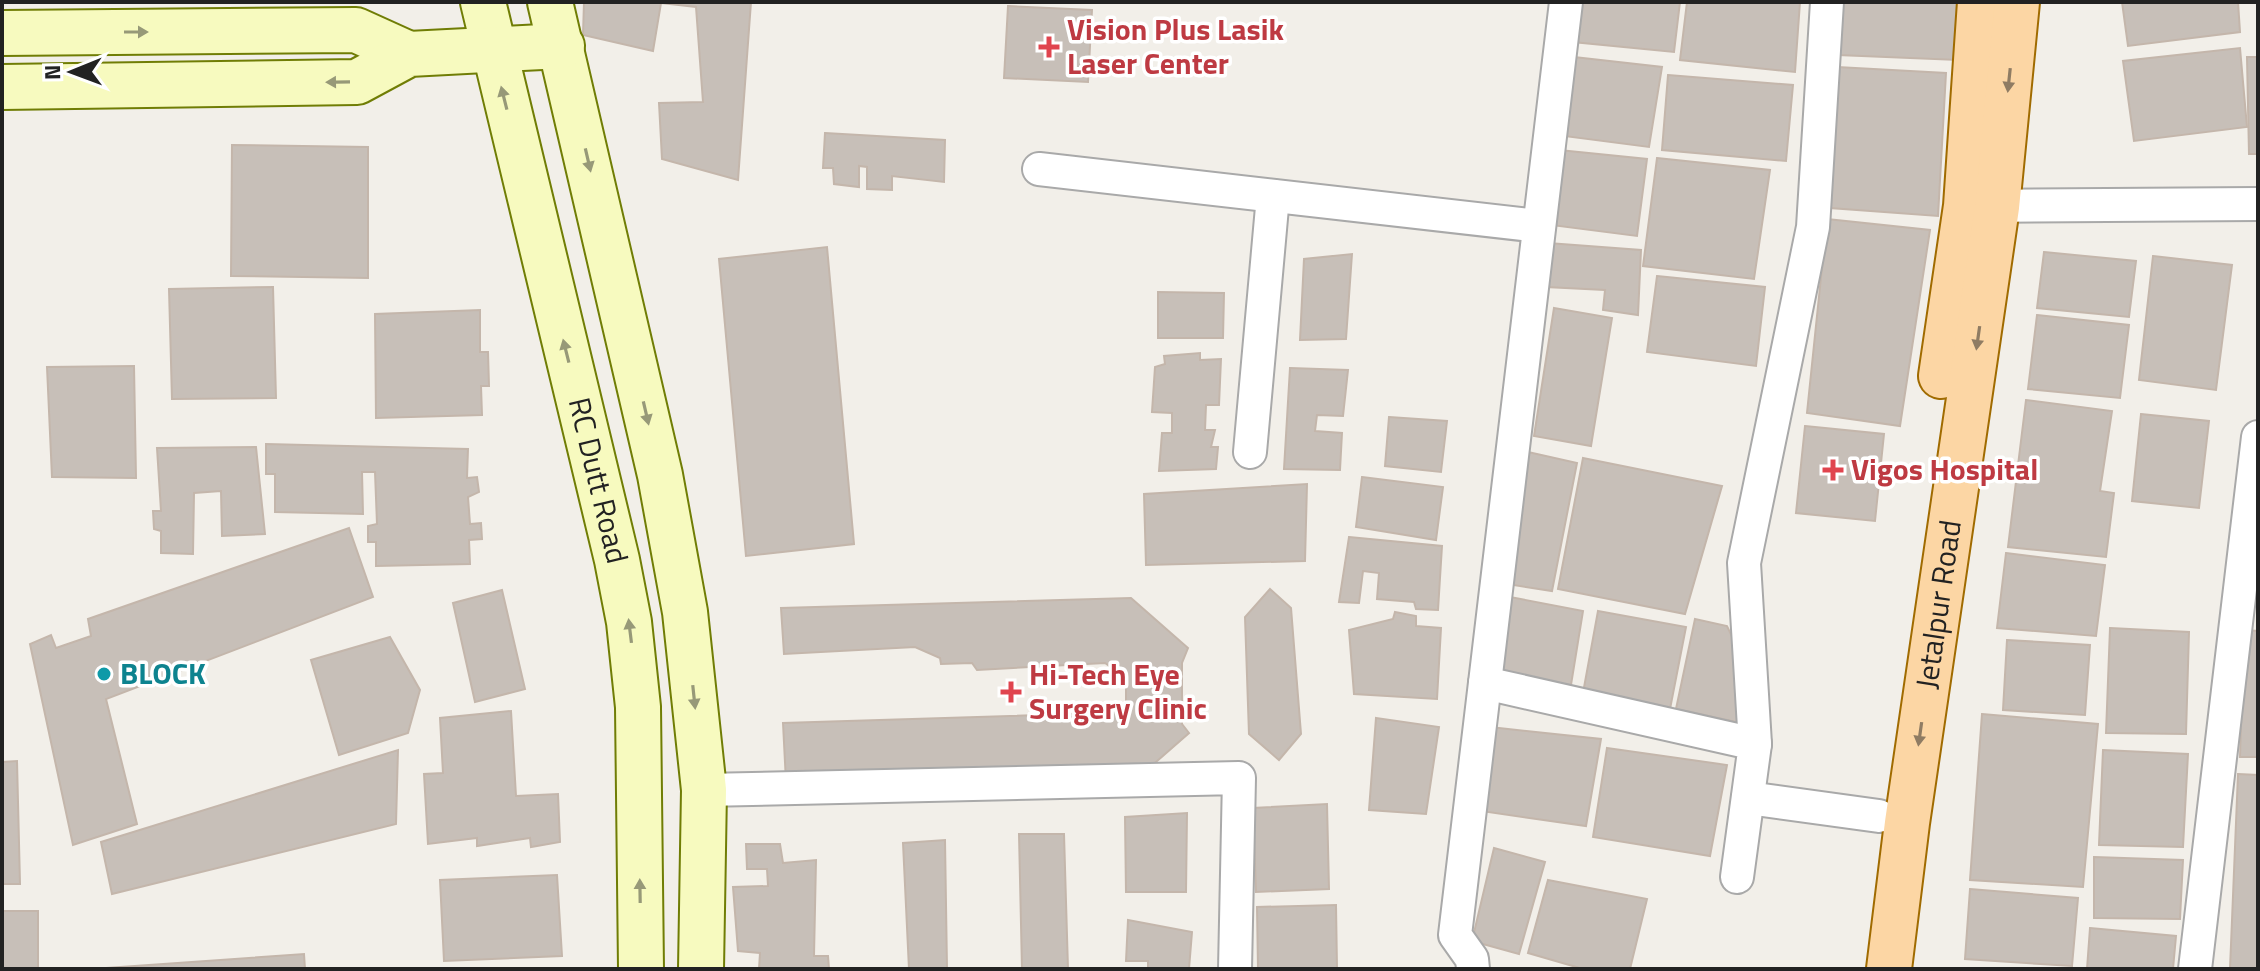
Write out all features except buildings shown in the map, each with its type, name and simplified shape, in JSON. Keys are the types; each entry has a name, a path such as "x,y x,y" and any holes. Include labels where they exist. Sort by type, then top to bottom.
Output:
{"main road":[{"name":"RC Dutt Road","path":"483,2 614,545 629,622 638,707 641,969"},
{"name":"RC Dutt Road","path":"550,2 660,475 685,612 704,790 701,969"},
{"name":"Jetalpur Road","path":"1889,969 1981,206 1980,2"},
{"name":"Jetalpur Road","path":"1863,969 1879,816 2017,2"},
{"path":"2,33 356,30 409,54"},
{"path":"2,87 357,82 409,54 562,46"}],"street":[{"path":"1473,969 1472,959 1455,935 1566,2"},
{"path":"1737,877 1755,744 1744,563 1813,227 1827,2"},
{"path":"1039,169 1539,226"},
{"path":"1250,452 1273,196"},
{"path":"1981,206 2258,204"},
{"path":"2195,969 2249,588 2257,454"},
{"path":"1485,683 1755,744"},
{"path":"704,790 1239,778 1235,969"},
{"path":"1748,798 1879,816"}],"place":[{"name":"Vision Plus Lasik Laser Center","path":"1049,47"},
{"name":"Vigos Hospital","path":"1833,470"},
{"name":"BLOCK","path":"104,674"},
{"name":"Hi-Tech Eye Surgery Clinic","path":"1011,692"}]}
